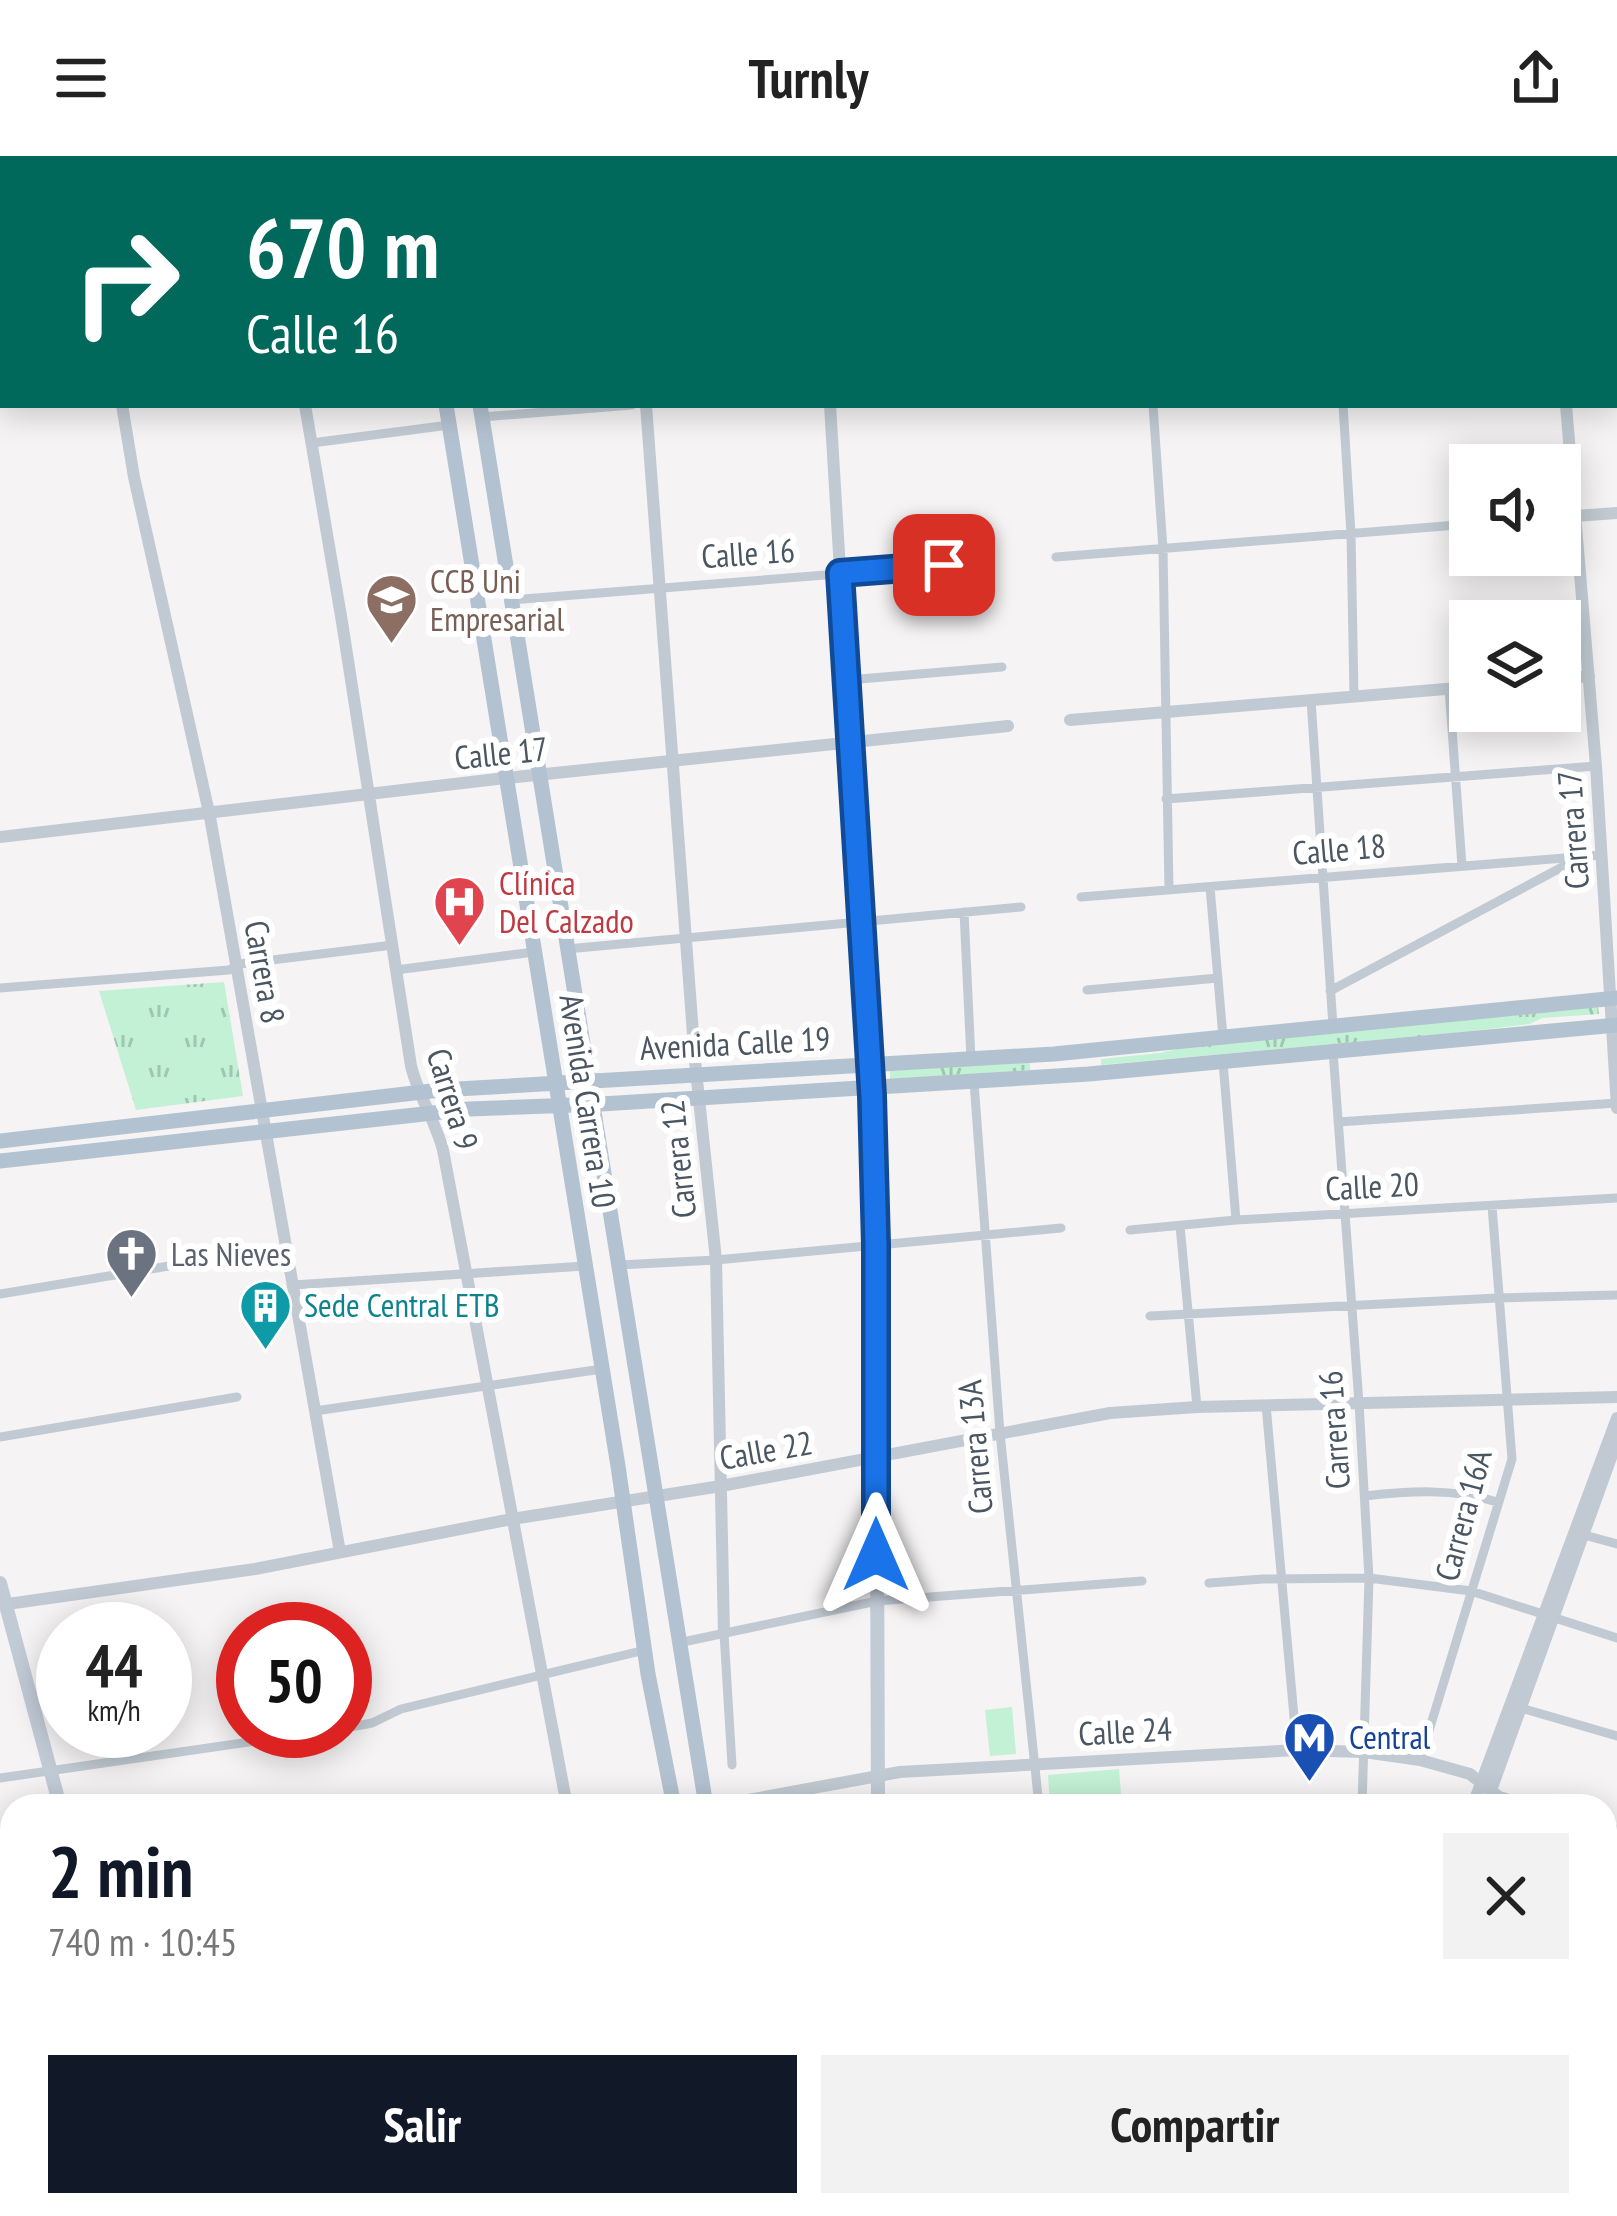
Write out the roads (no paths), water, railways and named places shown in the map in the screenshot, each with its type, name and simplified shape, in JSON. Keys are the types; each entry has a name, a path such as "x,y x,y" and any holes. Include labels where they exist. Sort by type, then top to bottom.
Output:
{"main road":[{"name":"Avenida Carrera 10","path":"446,408 672,1794"},
{"name":"Avenida Carrera 10","path":"481,411 678,1642 708,1794"},
{"name":"Avenida Calle 19","path":"0,1141 420,1093 971,1059 1614,998"},
{"name":"Avenida Calle 19","path":"0,1161 430,1113 974,1082 1614,1025"},
{"path":"870,1066 876,1245 878,1794"},
{"path":"0,1583 57,1794"}],"street":[{"name":"Carrera 8","path":"122,408 208,813 340,1552"},
{"name":"Carrera 9","path":"305,408 411,1066 443,1150 565,1794"},
{"path":"481,411 556,408"},
{"name":"Carrera 12","path":"646,408 696,1076 716,1260 731,1765"},
{"path":"830,408 870,1066"},
{"path":"1153,408 1163,549 1169,890"},
{"path":"1343,408 1354,696"},
{"name":"Carrera 17","path":"1566,408 1567,444"},
{"path":"311,443 449,425"},
{"path":"1581,518 1617,517"},
{"path":"1056,557 1449,526"},
{"name":"Calle 16","path":"511,600 990,562"},
{"name":"Carrera 17","path":"1577,576 1614,998 1617,1106"},
{"path":"848,680 1002,667"},
{"path":"1581,677 1588,676"},
{"path":"1070,721 1449,688"},
{"path":"1311,700 1333,1026"},
{"name":"Calle 17","path":"0,837 506,778 1008,727"},
{"path":"1452,732 1462,866"},
{"path":"1166,799 1596,766"},
{"path":"1600,821 1617,820"},
{"name":"Calle 18","path":"1081,897 1602,855"},
{"path":"1330,992 1584,856"},
{"path":"1210,886 1223,1037"},
{"path":"567,949 1021,907"},
{"path":"964,913 971,1059"},
{"path":"0,988 236,968 393,945"},
{"path":"396,970 534,952"},
{"path":"1087,990 1218,977"},
{"name":"Carrera 16","path":"1333,1052 1369,1578 1362,1794"},
{"path":"1223,1062 1236,1220"},
{"name":"Carrera 13A","path":"974,1082 1000,1433 1038,1794"},
{"path":"1338,1122 1617,1106"},
{"name":"Calle 20","path":"1130,1229 1617,1198"},
{"name":"Carrera 16A","path":"1420,1760 1512,1459 1492,1206"},
{"path":"1180,1226 1196,1407"},
{"path":"619,1264 716,1260 1061,1228"},
{"path":"0,1294 181,1264"},
{"path":"293,1285 585,1266"},
{"path":"1150,1316 1617,1295"},
{"path":"315,1411 602,1369"},
{"path":"0,1437 237,1396"},
{"name":"Calle 22","path":"3,1605 255,1569 1110,1413 1617,1397"},
{"path":"1266,1405 1297,1750"},
{"path":"1484,1794 1617,1418"},
{"path":"1486,1785 1521,1708 1548,1618 1616,1448"},
{"path":"1365,1496 1453,1492 1497,1502"},
{"path":"1583,1535 1617,1544"},
{"path":"1209,1583 1369,1578 1471,1592 1617,1638"},
{"path":"678,1642 877,1601 1142,1581"},
{"path":"372,1723 401,1709 645,1650"},
{"path":"1521,1708 1617,1736"},
{"path":"0,1778 216,1747"},
{"name":"Calle 24","path":"786,1794 878,1774 1297,1750 1420,1760 1470,1774 1497,1794"}],"place":[{"name":"CCB Uni Empresarial","path":"391,646"},
{"name":"Clínica Del Calzado","path":"460,948"},
{"name":"Las Nieves","path":"132,1300"},
{"name":"Sede Central ETB","path":"265,1351"},
{"name":"Central","path":"1310,1783"}]}
